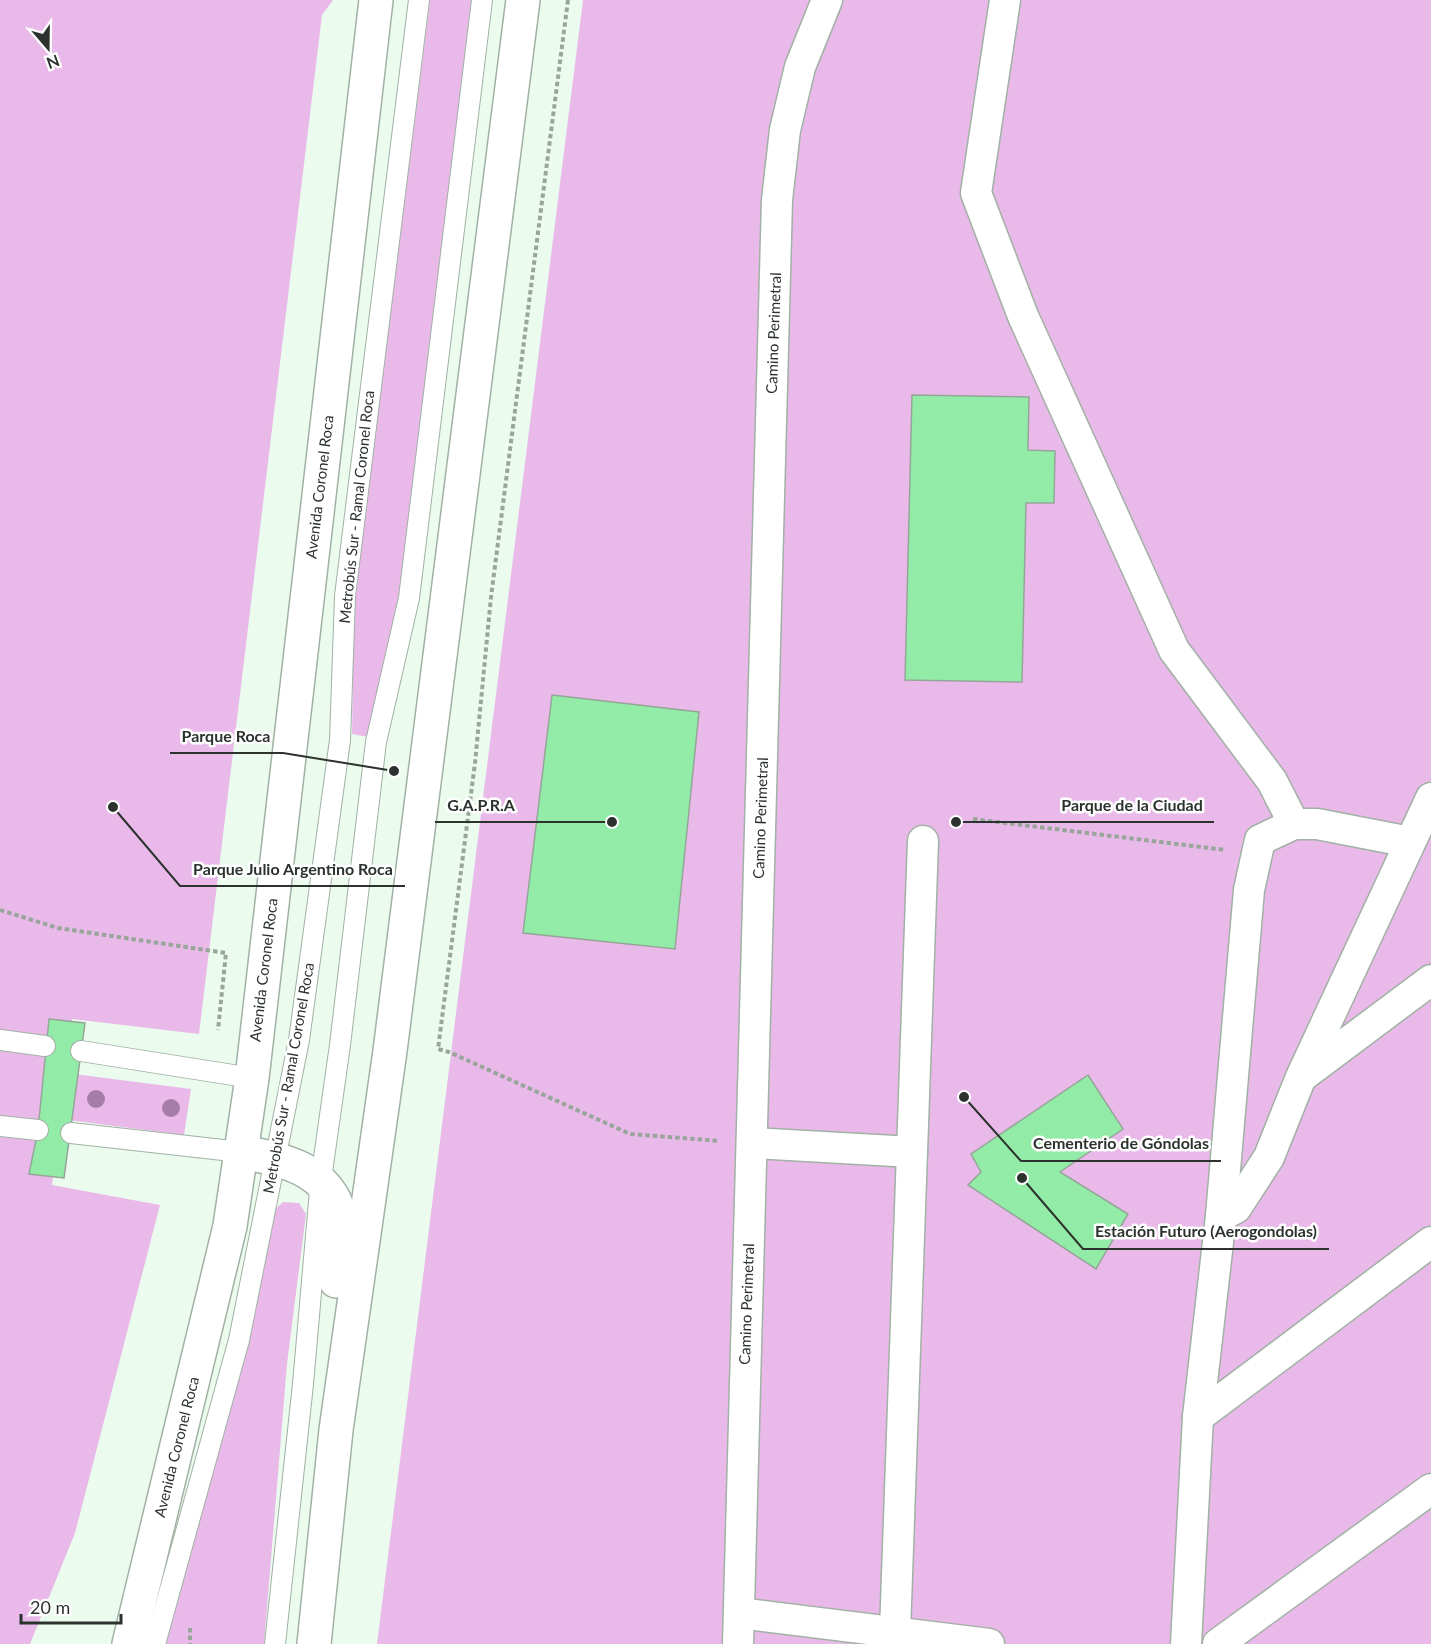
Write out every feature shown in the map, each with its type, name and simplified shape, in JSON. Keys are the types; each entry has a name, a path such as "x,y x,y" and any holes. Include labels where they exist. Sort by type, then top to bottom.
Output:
{"main road":[{"name":"Avenida Coronel Roca","path":"129,1644 230,1226 252,1078 376,0"},
{"path":"314,1644 336,1430 390,1051 523,0"},
{"path":"240,1152 275,1158 321,1179 333,1197 340,1217 330,1337 336,1430"}],"street":[{"name":"Camino Perimetral","path":"738,1644 777,200 784,130 800,66 827,0"},
{"path":"1005,0 976,193 1023,316 1174,650 1272,781 1294,824"},
{"path":"1221,1216 1236,1209 1269,1157 1301,1077 1431,798"},
{"path":"1186,1644 1198,1416 1221,1216 1249,890 1256,854 1260,840 1294,824 1317,824 1410,842"},
{"path":"894,1632 923,841"},
{"path":"1301,1077 1431,980"},
{"path":"752,1143 912,1152"},
{"path":"1198,1416 1431,1242"},
{"path":"1218,1644 1431,1489"},
{"path":"739,1614 989,1644"}],"lane":[{"name":"Metrobús Sur - Ramal Coronel Roca","path":"156,1644 239,1340 299,1040 340,740 345,596 419,0"},
{"path":"275,1644 303,1384 321,1179 340,1045 376,742 409,598 482,0"},
{"path":"0,1040 45,1046"},
{"path":"81,1051 252,1078"},
{"path":"0,1126 38,1130"},
{"path":"71,1133 240,1152"}],"path":[{"path":"568,0 491,597 475,764 438,1049 630,1134 752,1143"},
{"path":"973,819 1256,854"},
{"path":"0,910 58,928 226,953 218,1030"}],"shaded area":[{"path":"0,0 333,0 322,15 199,1034 72,1019 66,1073 191,1089 184,1135 60,1119 52,1185 160,1205 75,1533 30,1644 0,1644"},
{"path":"430,0 474,0 400,602 369,737 352,734 354,599"},
{"path":"583,0 1431,0 1431,1644 377,1644"},
{"path":"283,1202 299,1203 306,1214 287,1364 264,1644 166,1644 251,1332 271,1213"}],"building":[{"path":"912,395 1029,397 1028,450 1055,451 1054,503 1026,503 1022,682 905,680"},
{"path":"552,695 699,712 675,949 523,933"},
{"path":"49,1019 85,1023 64,1178 29,1174 38,1130"},
{"path":"1088,1075 1123,1129 1060,1172 1128,1214 1096,1269 968,1185 981,1172 971,1154"}],"place":[{"name":"Parque Roca","path":"394,771"},
{"name":"Parque Julio Argentino Roca","path":"113,807"},
{"name":"G.A.P.R.A","path":"612,822"},
{"name":"Parque de la Ciudad","path":"956,822"},
{"name":"Cementerio de Góndolas","path":"964,1097"},
{"name":"Estación Futuro (Aerogondolas)","path":"1022,1178"}]}
